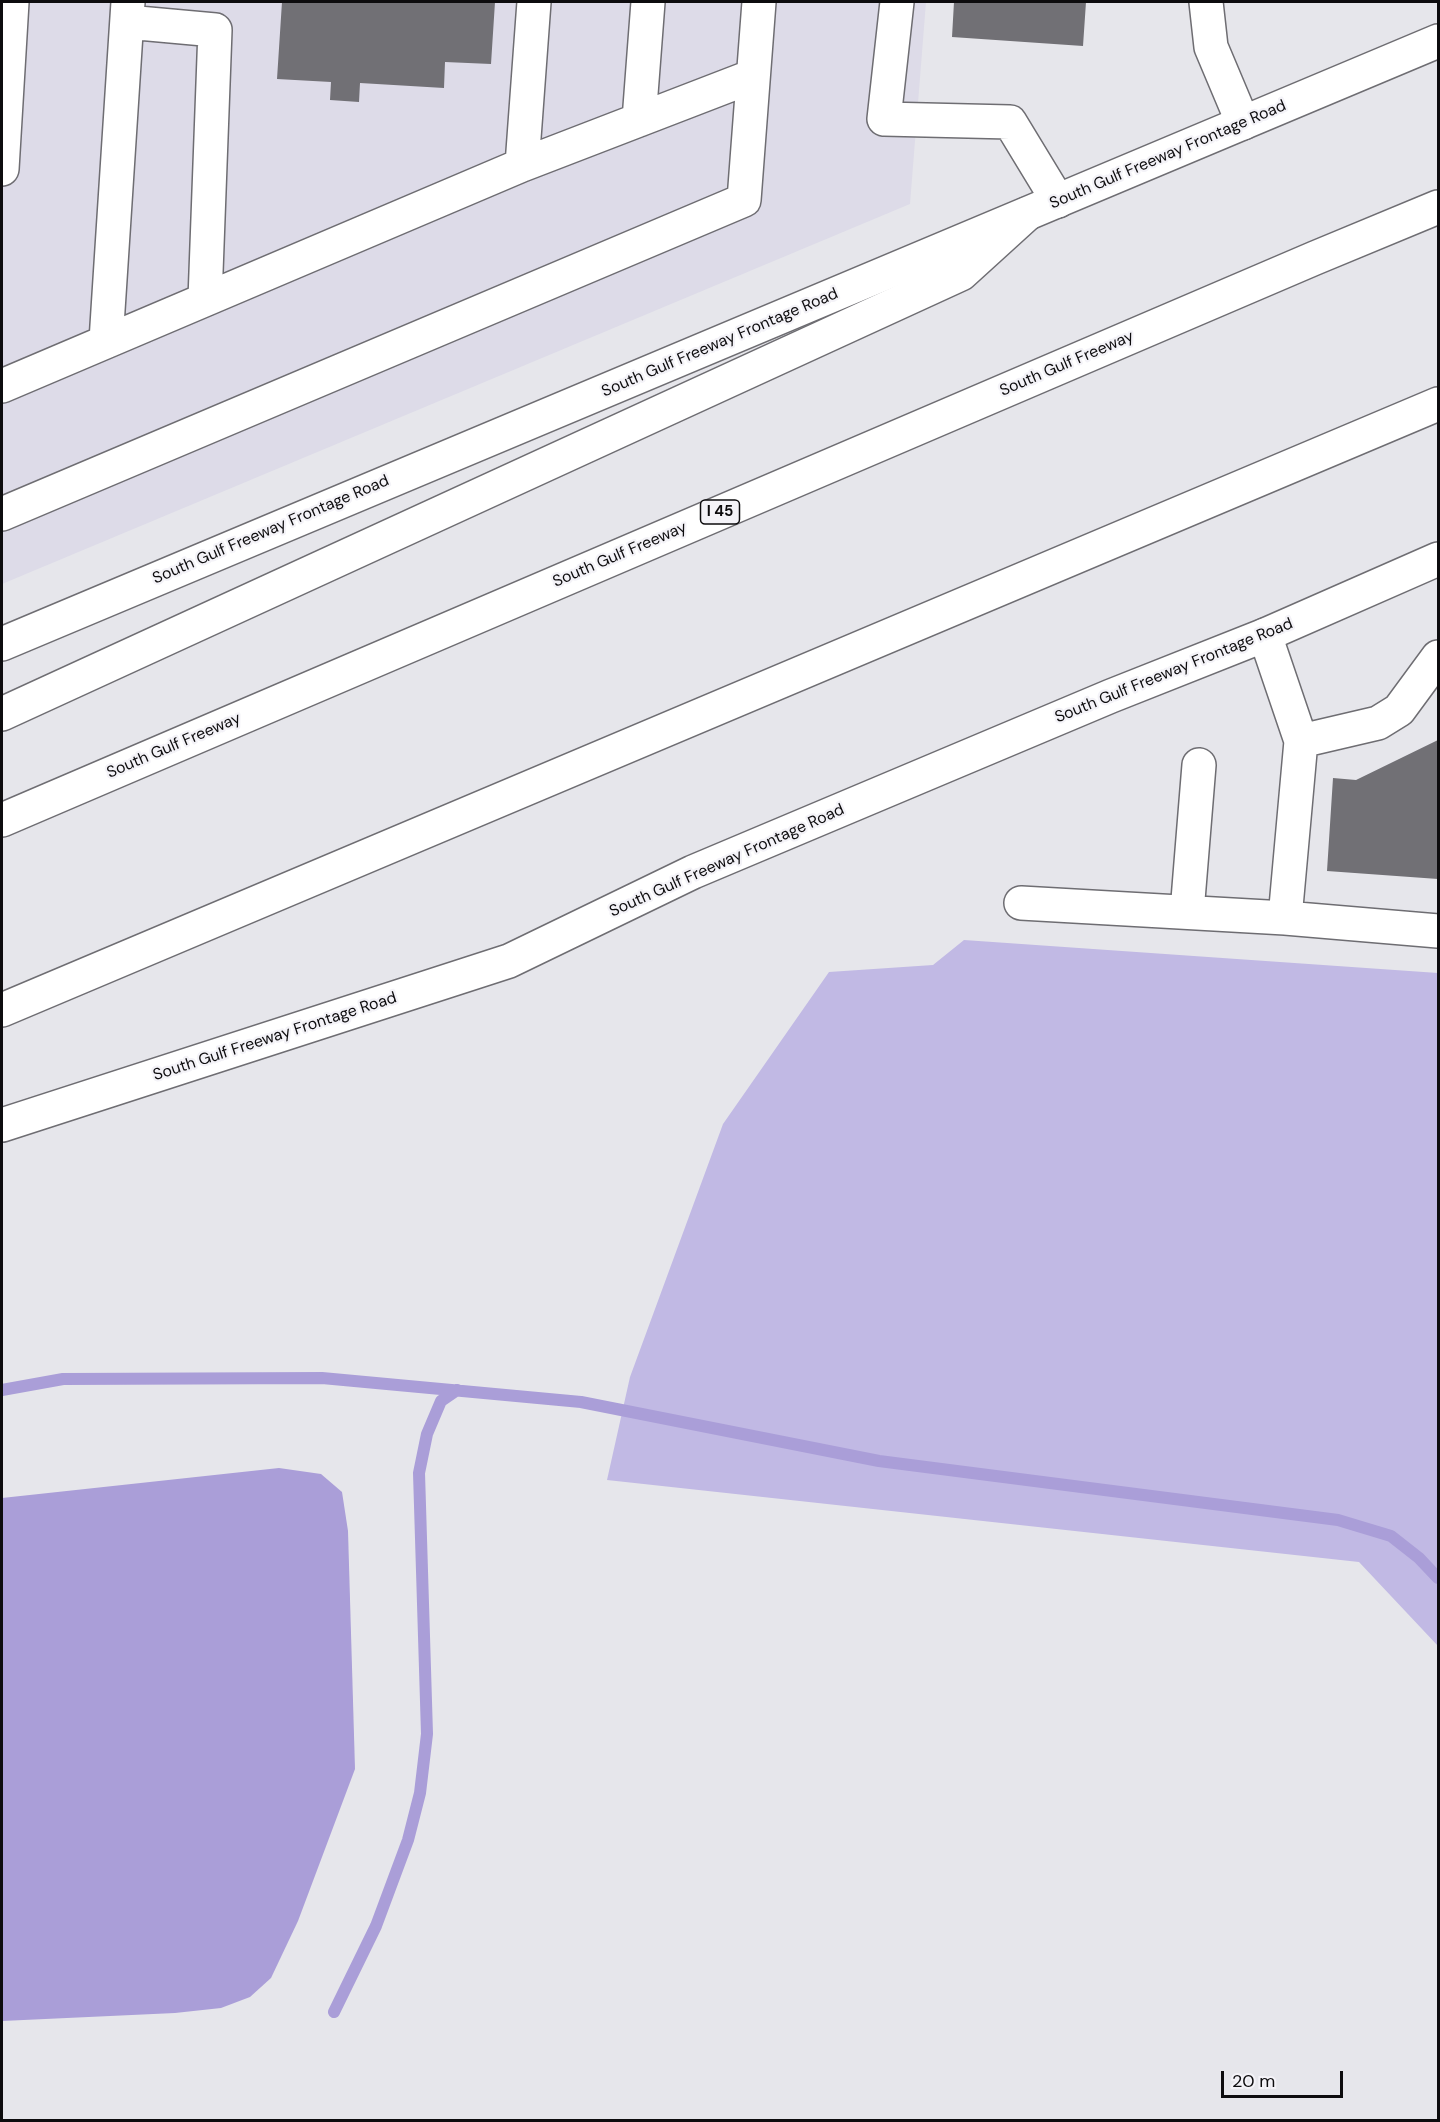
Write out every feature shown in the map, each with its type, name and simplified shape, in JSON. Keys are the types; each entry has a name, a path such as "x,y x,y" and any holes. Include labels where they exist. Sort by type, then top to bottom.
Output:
{"main road":[{"path":"2,170 12,2"},
{"path":"522,165 534,2"},
{"path":"639,120 648,2"},
{"path":"2,514 744,200 759,2"},
{"path":"897,2 884,119 1010,122 1058,201"},
{"path":"1206,2 1211,47 1243,123"},
{"path":"106,341 128,12 215,30 205,299"},
{"name":"South Gulf Freeway Frontage Road","path":"2,644 1438,41"},
{"path":"2,386 522,165 753,76"},
{"name":"South Gulf Freeway","path":"2,820 1304,262 1438,207"},
{"path":"2,714 961,274 1027,214"},
{"path":"2,1010 1438,404"},
{"name":"South Gulf Freeway Frontage Road","path":"2,1125 509,961 693,872 1101,700 1265,635 1438,559"},
{"path":"1265,635 1301,741 1285,918"},
{"path":"1301,741 1378,723 1399,710 1438,657"},
{"path":"1187,912 1199,765"},
{"path":"1021,903 1285,918 1438,932"}],"shaded area":[{"path":"2,2 926,2 910,204 2,584"},
{"path":"964,940 1438,973 1438,1646 1359,1562 607,1480 630,1377 723,1124 829,972 933,965"},
{"path":"279,1468 321,1474 342,1492 348,1531 355,1769 298,1921 271,1978 250,1997 221,2008 175,2013 2,2021 2,1498"}],"building":[{"path":"282,2 495,2 491,64 445,62 444,88 360,83 359,102 330,100 331,82 277,79"},
{"path":"954,2 1086,2 1083,46 952,37"},
{"path":"1438,740 1438,879 1327,871 1333,778 1356,780"}],"waterway":[{"path":"2,1390 63,1379 322,1378 581,1402 879,1461 1338,1520 1391,1536 1419,1558 1438,1578"},
{"path":"334,2012 376,1926 408,1840 420,1793 427,1734 419,1473 427,1434 441,1401 457,1390"}]}
